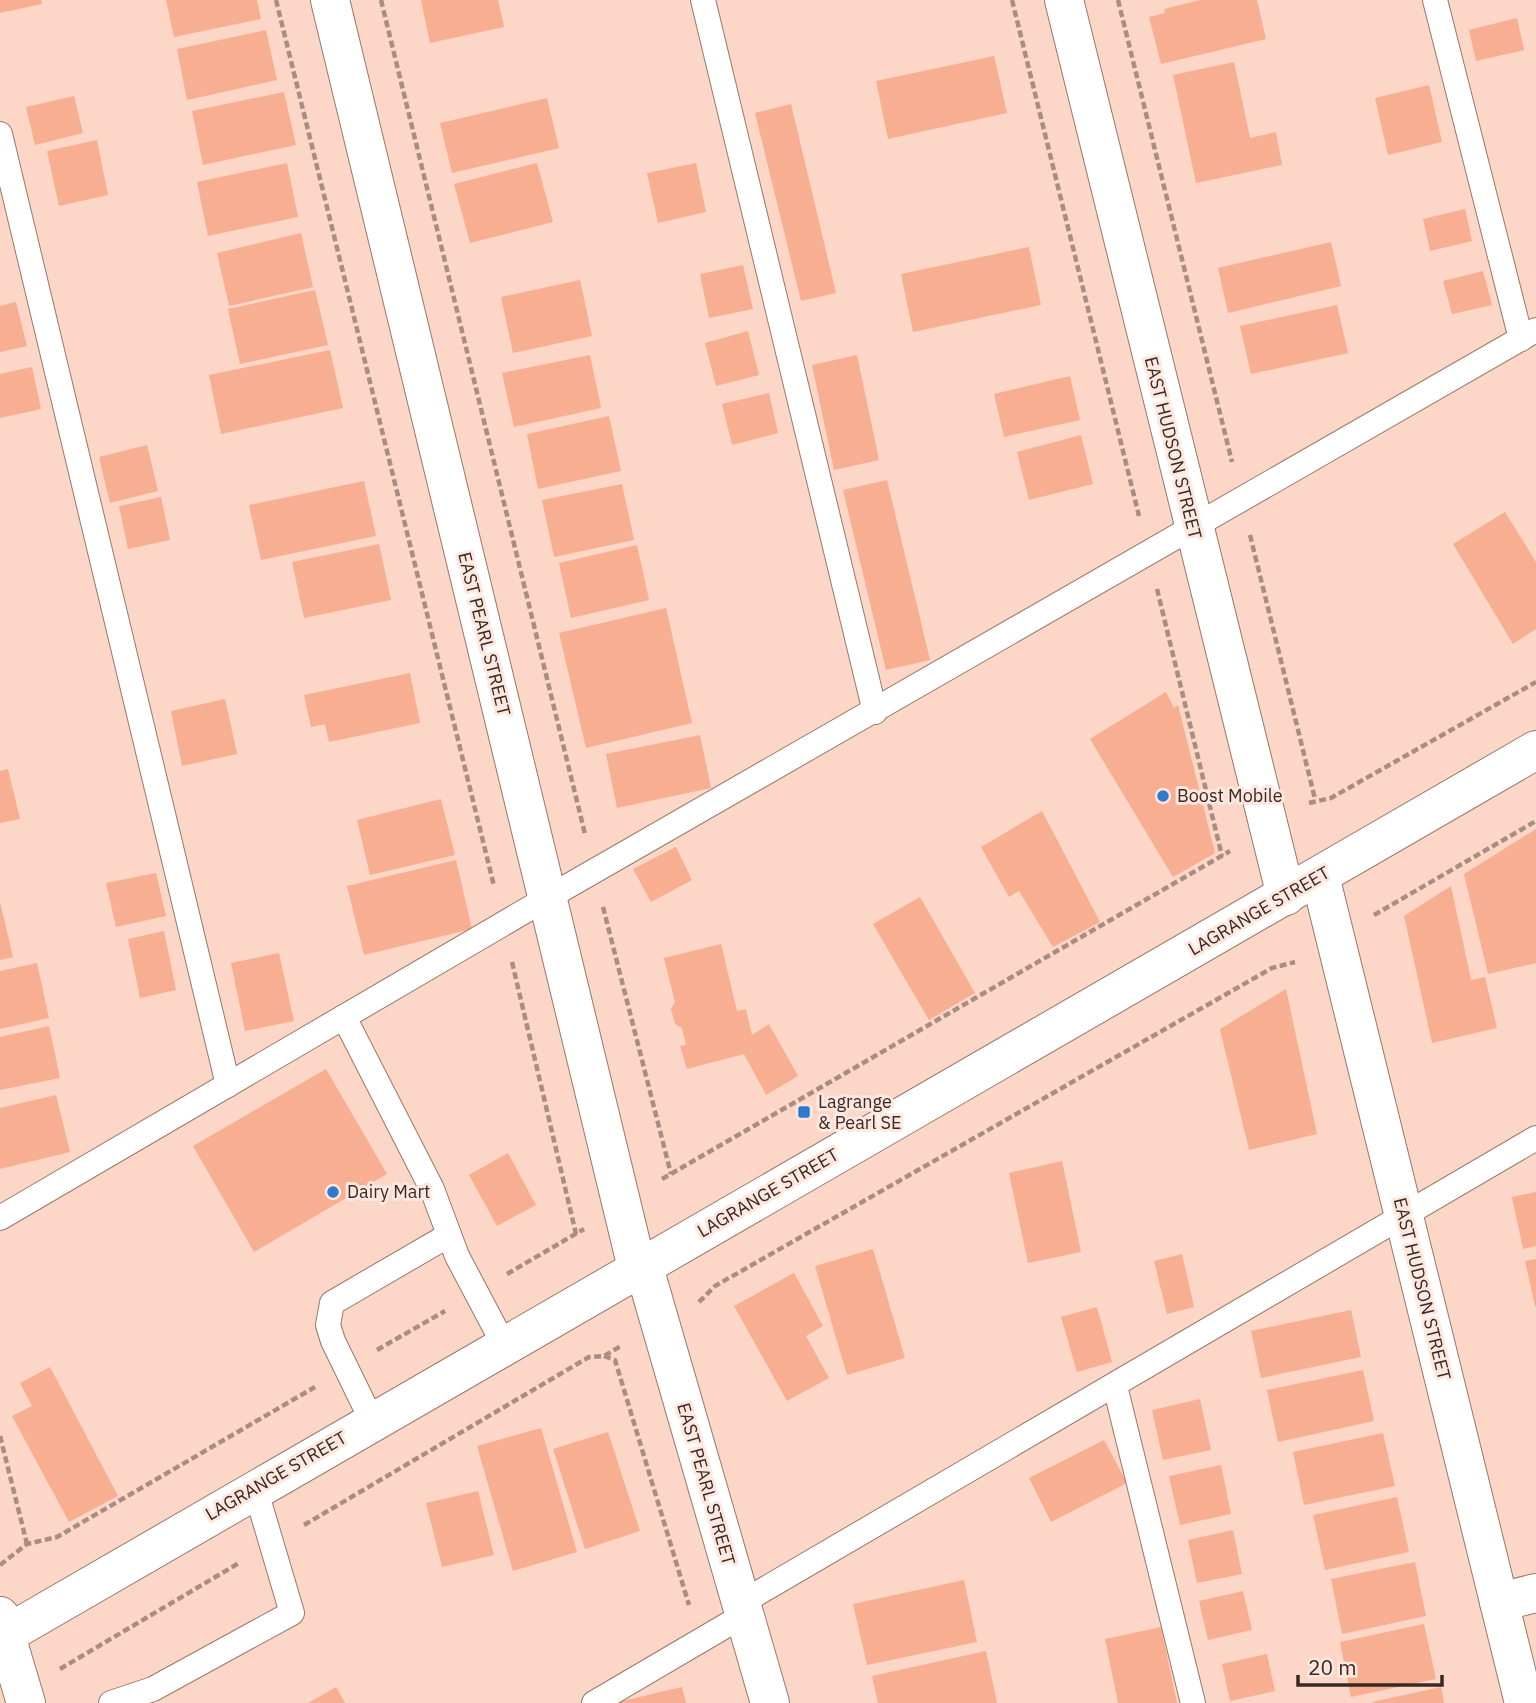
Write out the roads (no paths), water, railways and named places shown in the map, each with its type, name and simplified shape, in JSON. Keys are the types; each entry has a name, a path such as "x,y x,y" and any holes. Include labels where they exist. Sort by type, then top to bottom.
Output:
{"street":[{"name":"EAST PEARL STREET","path":"330,0 622,1203 770,1703"},
{"name":"EAST HUDSON STREET","path":"1064,0 1286,896"},
{"name":"LAGRANGE STREET","path":"2,1629 372,1421 1536,750"},
{"name":"EAST HUDSON STREET","path":"1320,876 1524,1703"},
{"path":"1499,1602 1536,1593"},
{"path":"2,1629 24,1697"}],"lane":[{"path":"703,0 875,712"},
{"path":"0,1218 548,897 875,712 1528,335 1435,0"},
{"path":"0,134 228,1085"},
{"path":"344,1017 432,1189 449,1235 504,1345"},
{"path":"594,1703 700,1641 743,1609 1536,1138"},
{"path":"372,1421 345,1369 328,1325 332,1303 449,1235"},
{"path":"1115,1386 1193,1703"},
{"path":"111,1703 153,1689 292,1613 254,1488"}],"place":[{"name":"Boost Mobile","path":"1163,796"},
{"name":"Lagrange & Pearl SE","path":"804,1112"},
{"name":"Dairy Mart","path":"333,1192"}]}
